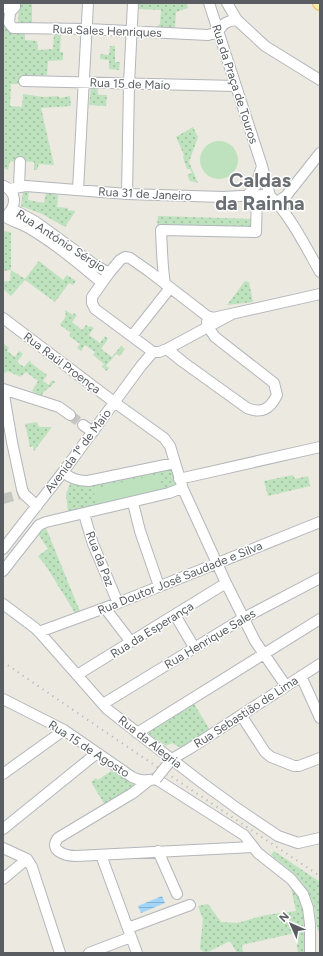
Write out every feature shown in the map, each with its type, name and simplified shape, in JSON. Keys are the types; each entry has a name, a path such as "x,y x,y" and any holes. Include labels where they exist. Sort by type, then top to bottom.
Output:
{"street":[{"path":"8,8 15,7 15,3"},
{"path":"78,190 85,82 88,3"},
{"path":"127,194 129,84 133,3"},
{"name":"Rua da Praça de Touros","path":"209,3 274,199 320,272"},
{"path":"227,3 237,20 265,46 320,80"},
{"name":"Rua Sales Henriques","path":"8,8 9,24 12,28 87,29 208,35 218,32"},
{"path":"218,32 223,25 229,21 237,20"},
{"name":"Rua 15 de Maio","path":"24,81 236,86"},
{"path":"274,199 286,196 320,153"},
{"path":"4,216 12,209 14,204 11,189 20,162"},
{"path":"247,196 256,185 262,166"},
{"name":"Rua 31 de Janeiro","path":"11,189 26,186 127,194 222,197 257,195 274,199"},
{"path":"257,195 256,232 161,230 163,269 168,286 207,316 213,318 320,294"},
{"name":"Rua António Sérgio","path":"12,209 36,222 95,265 109,273"},
{"name":"Rua António Sérgio","path":"4,216 11,221 31,229 102,283"},
{"name":"Rua António Sérgio","path":"168,286 130,258 125,257 120,260 109,273 92,297 92,303 95,309 132,336 183,362 246,408 255,411 265,410 273,402 277,395 274,383 215,337 208,327"},
{"path":"132,336 168,286"},
{"path":"160,351 232,314"},
{"path":"207,316 208,327"},
{"name":"Rua Raúl Proença","path":"3,318 164,438 174,453 181,483 243,618 263,654 286,686"},
{"name":"Avenida 1º de Maio","path":"3,549 63,472 141,366 160,351"},
{"path":"37,506 22,494 22,489 8,447 3,389 58,407 70,415"},
{"path":"83,425 92,432"},
{"path":"3,570 39,525 46,522 133,503 169,493 181,483 320,447"},
{"path":"63,472 72,479 88,481 175,462"},
{"path":"133,503 140,531 159,586"},
{"name":"Rua da Paz","path":"84,514 93,544 118,604"},
{"name":"Rua Doutor José Saudade e Silva","path":"39,632 118,604 217,562 320,522"},
{"name":"Rua Henrique Sales","path":"103,704 243,618 320,578"},
{"name":"Rua da Esperança","path":"77,675 226,583"},
{"name":"Rua da Alegria","path":"3,604 39,632 103,704 137,733 238,809 278,836 298,843 320,838"},
{"path":"105,608 131,642"},
{"path":"175,615 194,647"},
{"path":"137,733 320,619"},
{"name":"Rua Sebastião de Lima","path":"101,855 63,855 58,852 55,847 55,841 133,793 152,780 172,759 320,664"},
{"path":"301,676 320,718"},
{"name":"Rua 15 de Agosto","path":"3,699 64,730 139,781 152,780 244,835 258,853 291,879 303,894 308,908 310,924 310,953"},
{"path":"241,716 265,752 271,757 294,766 299,766 320,758"},
{"path":"3,774 64,730"},
{"path":"3,829 97,753"},
{"path":"137,953 101,855 253,847"},
{"path":"3,848 27,859 32,867 60,953"},
{"path":"158,851 176,894"},
{"path":"3,878 27,859"},
{"path":"89,953 190,905"}],"green space":[{"path":"19,3 32,3 32,23 18,23"},
{"path":"139,3 187,3 188,8 176,12 175,28 156,27 160,24 161,10 139,9"},
{"path":"3,26 9,27 9,33 25,33 25,40 37,41 38,50 53,49 54,33 61,33 60,52 63,52 63,60 48,61 47,75 24,75 23,84 11,84 10,106 22,107 23,94 43,97 59,96 59,98 70,96 71,106 41,108 54,165 39,164 37,170 34,170 34,162 10,161 8,170 3,168"},
{"path":"110,46 115,46 115,62 120,62 119,70 109,69 109,60 100,59 100,54 109,55"},
{"path":"91,88 97,88 98,95 107,95 106,106 89,105"},
{"path":"193,127 198,137 189,162 198,183 190,181 187,175 192,173 190,169 187,169 183,157 184,155 176,137"},
{"path":"219,141 232,147 238,160 232,173 219,179 206,173 200,160 206,147"},
{"path":"23,191 29,191 28,200 44,203 46,193 58,195 57,207 68,208 68,210 75,212 65,227 42,214 21,206"},
{"path":"158,216 253,219 252,228 157,226"},
{"path":"3,231 11,232 11,270 3,271"},
{"path":"39,261 63,280 67,275 76,281 73,285 69,283 55,302 25,280 11,296 3,289 3,281 10,281 11,270 25,279"},
{"path":"245,281 249,282 253,302 227,305"},
{"path":"65,310 73,315 74,313 77,315 72,322 82,330 86,325 94,328 89,335 100,343 105,336 108,339 101,349 112,357 121,346 125,349 120,356 116,354 106,366 109,368 107,371 102,367 104,364 93,355 95,352 85,345 81,351 77,348 80,344 69,336 71,333 60,325 66,316"},
{"path":"3,343 9,348 7,351 15,357 19,351 23,354 17,362 24,367 30,360 31,363 47,375 43,381 49,385 52,380 55,382 41,396 32,391 38,381 26,372 20,377 7,371 6,373 3,372"},
{"path":"37,422 39,427 52,427 34,451 33,446 30,447 25,424"},
{"path":"175,463 182,488 68,512 66,494 72,479"},
{"path":"159,474 163,491 97,506 93,489"},
{"path":"293,475 295,479 308,476 310,486 268,496 264,481"},
{"path":"46,528 81,614 77,616 46,566 38,556 48,549 38,534"},
{"path":"193,702 210,730 181,748 172,743 166,746 145,731"},
{"path":"114,769 136,786 105,805 91,782 96,778 98,780"},
{"path":"274,851 320,882 320,934 317,928 315,909 307,889 297,877 271,855"},
{"path":"291,888 297,894 304,909 307,927 307,953 298,953 295,933 242,945 243,953 237,953 230,941 206,953 200,949 203,919 198,906 208,904 221,922 237,923 266,915 296,911"}],"water":[{"path":"162,896 165,903 141,913 138,906"}],"tunnel":[{"path":"70,415 83,425"},
{"path":"3,499 20,494"}],"railway":[{"path":"3,662 320,876"}],"district":[{"name":"Caldas da Rainha","path":"260,192"}]}
